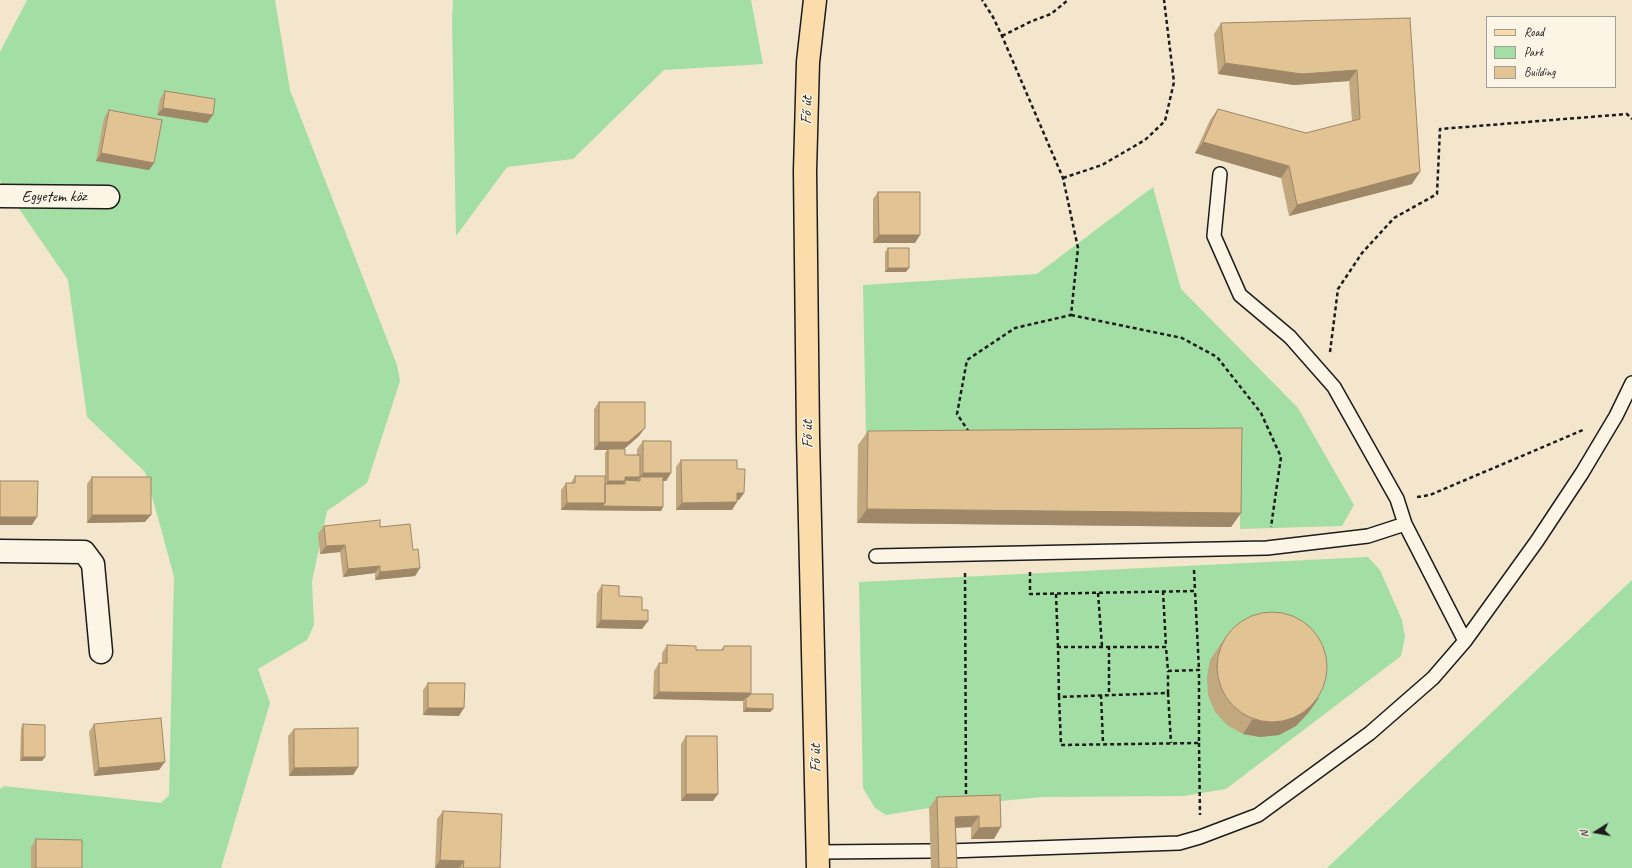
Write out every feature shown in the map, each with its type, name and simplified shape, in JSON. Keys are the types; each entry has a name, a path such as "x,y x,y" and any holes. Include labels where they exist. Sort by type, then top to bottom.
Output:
{"main road":[{"name":"Fő út","path":"815,0 808,62 805,171 808,436 818,860"}],"street":[{"name":"Egyetem köz","path":"0,196 108,197"},
{"path":"0,551 84,552 93,564 101,652"}],"lane":[{"path":"1220,174 1214,236 1240,295 1290,337 1334,387 1397,499 1405,524 1465,641"},
{"path":"948,851 1179,842 1200,837 1258,815 1370,733 1433,678 1465,641 1537,541 1616,416 1632,383"},
{"path":"876,556 1267,548 1368,536 1405,524"},
{"path":"818,860 930,851"}],"path":[{"path":"982,0 993,17 1002,36 1063,178 1078,248 1070,315"},
{"path":"1002,36 1032,21 1051,14 1068,0"},
{"path":"1063,178 1102,165 1145,140 1165,121 1174,82 1164,0"},
{"path":"1334,387 1330,352 1338,289 1362,252 1394,218 1437,194 1440,129 1627,114 1632,119"},
{"path":"973,438 957,414 967,360 1015,328 1070,315 1182,338 1217,357 1261,413 1281,457 1267,548"},
{"path":"1397,499 1430,495 1616,416"},
{"path":"1029,553 1030,594 1195,591 1199,670 1200,837"},
{"path":"965,555 966,799"},
{"path":"1163,591 1171,744"},
{"path":"1098,593 1102,646"},
{"path":"1056,594 1061,745 1103,743 1199,743"},
{"path":"1109,646 1109,695"},
{"path":"1058,647 1166,647"},
{"path":"1168,671 1199,670"},
{"path":"1059,697 1168,693"},
{"path":"1101,695 1103,743"}],"green space":[{"path":"27,0 275,0 290,90 397,365 400,381 367,483 327,511 312,581 314,625 307,640 258,669 270,703 221,868 0,868 0,789 4,786 161,803 169,795 174,577 160,525 145,472 87,417 68,280 0,181 0,52"},
{"path":"453,0 751,0 763,64 664,70 573,159 507,167 456,236 452,19"},
{"path":"1153,187 1181,289 1298,408 1354,505 1342,526 1240,529 1239,435 866,435 863,285 1037,274"},
{"path":"1368,557 1380,570 1402,620 1405,637 1401,656 1226,789 1184,796 1042,797 929,808 886,815 875,808 863,788 859,582"},
{"path":"1632,580 1632,868 1327,868"}],"building":[{"path":"1410,18 1420,172 1297,205 1289,166 1203,142 1218,109 1306,133 1360,119 1357,70 1302,74 1225,63 1221,23"},
{"path":"165,91 215,99 213,115 163,108"},
{"path":"109,110 162,120 154,163 101,153"},
{"path":"878,192 920,192 920,235 879,235"},
{"path":"888,248 909,248 909,268 888,268"},
{"path":"599,402 645,402 645,428 628,442 599,442"},
{"path":"1242,428 1241,513 867,509 868,431"},
{"path":"643,441 671,441 671,473 643,473"},
{"path":"608,449 625,449 625,455 640,455 640,477 625,477 625,481 608,481"},
{"path":"681,460 737,460 737,469 745,469 744,493 737,493 737,502 682,503"},
{"path":"575,476 605,476 605,503 567,503 566,483 575,483"},
{"path":"92,477 151,477 151,515 92,515"},
{"path":"640,477 663,477 663,507 602,506 605,503 605,484 625,484 625,480 640,481"},
{"path":"0,481 38,481 37,517 0,517"},
{"path":"380,520 380,527 410,524 413,550 418,549 420,568 380,572 380,566 348,569 345,545 326,546 324,526"},
{"path":"602,585 619,586 619,596 642,597 642,610 648,610 648,621 601,620"},
{"path":"1272,612 1293,616 1303,621 1311,628 1318,636 1323,646 1327,667 1323,688 1318,698 1311,706 1303,713 1293,718 1272,722 1251,718 1241,713 1233,706 1226,698 1221,688 1217,667 1221,646 1226,636 1233,628 1241,621 1251,616"},
{"path":"667,645 696,646 696,650 723,650 724,646 751,646 751,693 659,692 659,663 667,663"},
{"path":"428,683 465,683 464,708 428,708"},
{"path":"751,694 773,694 773,709 746,708 746,697"},
{"path":"161,718 165,762 99,768 94,724"},
{"path":"23,724 45,725 45,757 23,757"},
{"path":"358,728 358,767 294,768 294,729"},
{"path":"686,736 717,736 718,794 686,794"},
{"path":"1000,795 1001,827 979,828 979,816 955,817 957,868 939,868 937,797"},
{"path":"443,811 502,814 500,868 463,868 464,861 440,860"},
{"path":"36,839 82,840 82,868 36,868"}]}
